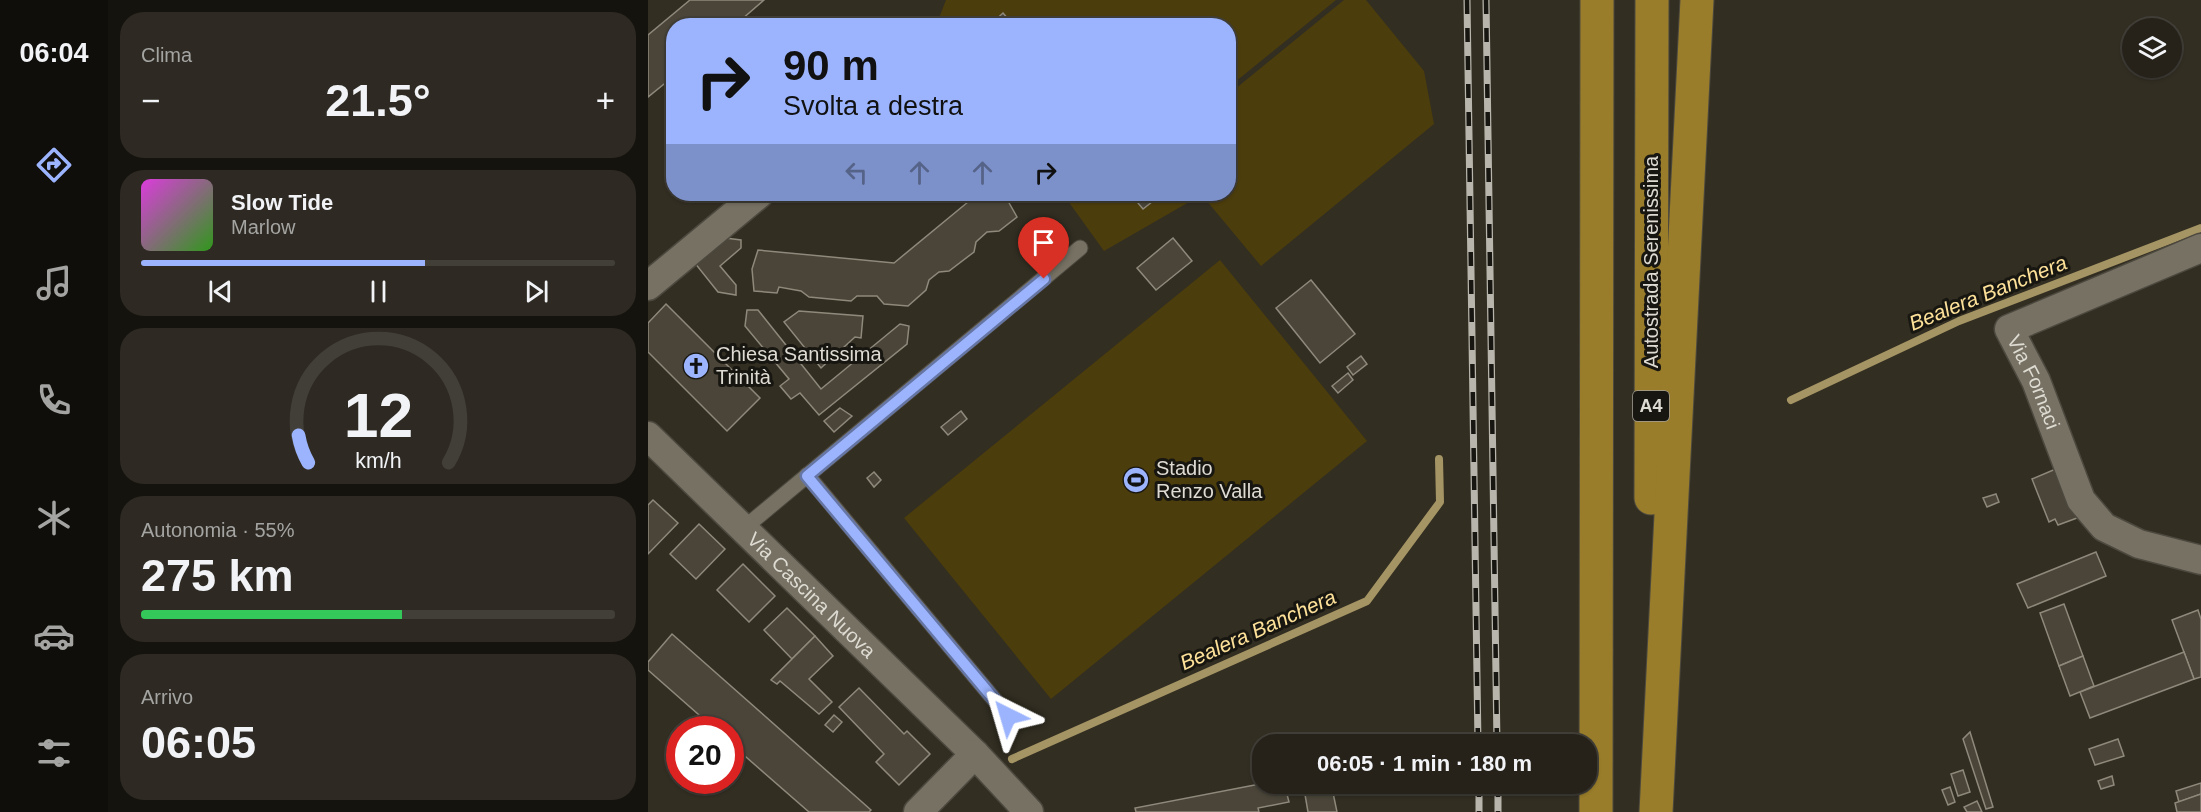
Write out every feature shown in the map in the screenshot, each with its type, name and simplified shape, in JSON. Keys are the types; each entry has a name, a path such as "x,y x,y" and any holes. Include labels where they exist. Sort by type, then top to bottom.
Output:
{"highway":[{"path":"1596,0 1596,812"},
{"name":"Autostrada Serenissima","path":"1650,812 1652,0"},
{"path":"1656,812 1697,0"}],"street":[{"path":"648,286 751,201"},
{"name":"Via Fornaci","path":"2201,248 2009,329 2036,381 2081,500 2104,527 2139,544 2201,560"},
{"name":"Via Cascina Nuova","path":"648,436 975,754"},
{"path":"918,812 975,754 1029,812"}],"lane":[{"path":"743,529 1080,249"},
{"path":"807,476 1008,716"}],"shaded area":[{"path":"946,0 1336,0 1236,81 1236,18 939,18"},
{"path":"1344,0 1366,0 1424,71 1434,124 1261,266 1207,201 1236,201 1236,88"},
{"path":"1068,201 1191,201 1104,251"},
{"name":"Stadio Renzo Valla","path":"1220,260 1367,441 1051,699 904,518"}],"building":[{"path":"690,0 764,0 743,18 668,18"},
{"path":"1003,13 1007,18 998,18"},
{"path":"666,20 666,82 648,97 648,35"},
{"path":"969,201 1008,201 1017,217 999,231 987,232 976,242 974,252 949,271 939,272 929,280 926,290 908,306 884,304 877,296 857,296 851,301 809,297 801,291 779,287 777,293 754,291 752,269 758,250 894,263"},
{"path":"1136,201 1153,201 1143,209"},
{"path":"725,238 741,240 741,248 720,266 736,285 736,295 718,292 694,262"},
{"path":"1173,238 1192,261 1156,290 1137,268"},
{"path":"1311,280 1355,334 1320,363 1276,308"},
{"name":"Chiesa Santissima Trinità","path":"666,304 760,398 727,431 648,352 648,323"},
{"path":"747,310 758,310 821,389 900,324 909,326 907,344 819,415 800,393 791,399 780,386 789,379 745,326"},
{"path":"799,311 863,316 861,338 855,337 821,368 784,322"},
{"path":"1361,356 1367,364 1353,375 1347,367"},
{"path":"1348,373 1353,380 1338,393 1332,386"},
{"path":"840,408 852,416 834,432 824,421"},
{"path":"961,411 967,419 948,435 941,427"},
{"path":"2058,468 2077,518 2058,525 2055,519 2049,522 2032,479"},
{"path":"874,472 881,480 874,487 867,478"},
{"path":"1996,494 1999,502 1987,507 1983,498"},
{"path":"653,500 678,523 648,554 648,505"},
{"path":"699,524 725,549 696,579 670,554"},
{"path":"2096,552 2106,576 2028,608 2017,584"},
{"path":"743,564 775,596 749,622 717,590"},
{"path":"2064,604 2083,656 2059,666 2040,613"},
{"path":"787,608 815,636 792,659 764,630"},
{"path":"2198,610 2201,619 2201,677 2194,679 2172,620"},
{"path":"672,634 871,810 869,812 809,812 744,755 744,716 700,716 648,670 648,662"},
{"path":"815,636 833,656 809,679 832,702 819,714 780,681 777,684 771,680"},
{"path":"2184,652 2194,679 2090,718 2080,692"},
{"path":"2083,656 2094,686 2070,696 2059,666"},
{"path":"859,688 904,734 907,731 930,754 899,785 876,762 884,754 839,707"},
{"path":"834,715 842,722 833,732 825,725"},
{"path":"1970,732 1993,807 1986,809 1963,739"},
{"path":"2118,739 2124,756 2095,765 2089,749"},
{"path":"1963,770 1970,792 1958,796 1951,774"},
{"path":"2112,776 2114,785 2101,789 2098,781"},
{"path":"2201,783 2201,794 2179,802 2176,791"},
{"path":"1252,786 1252,794 1287,794 1289,802 1258,808 1259,812 1136,812 1135,808"},
{"path":"1950,787 1955,802 1948,805 1942,790"},
{"path":"1305,794 1333,794 1337,812 1308,812"},
{"path":"2201,794 2201,812 2177,812 2175,803"},
{"path":"1977,801 1982,812 1967,812 1964,807"}],"waterway":[{"name":"Bealera Banchera","path":"1791,400 1959,321 2201,228"},
{"name":"Bealera Banchera","path":"1012,759 1367,601 1440,502 1439,459"}],"railway":[{"path":"1467,0 1478,734"},
{"path":"1486,0 1497,734"},
{"path":"1479,794 1479,812"},
{"path":"1498,794 1498,812"}],"place":[{"name":"Chiesa Santissima Trinità","path":"696,366"},
{"name":"Stadio Renzo Valla","path":"1136,480"}],"route":[{"path":"1008,716 807,476 1044,279"}]}
